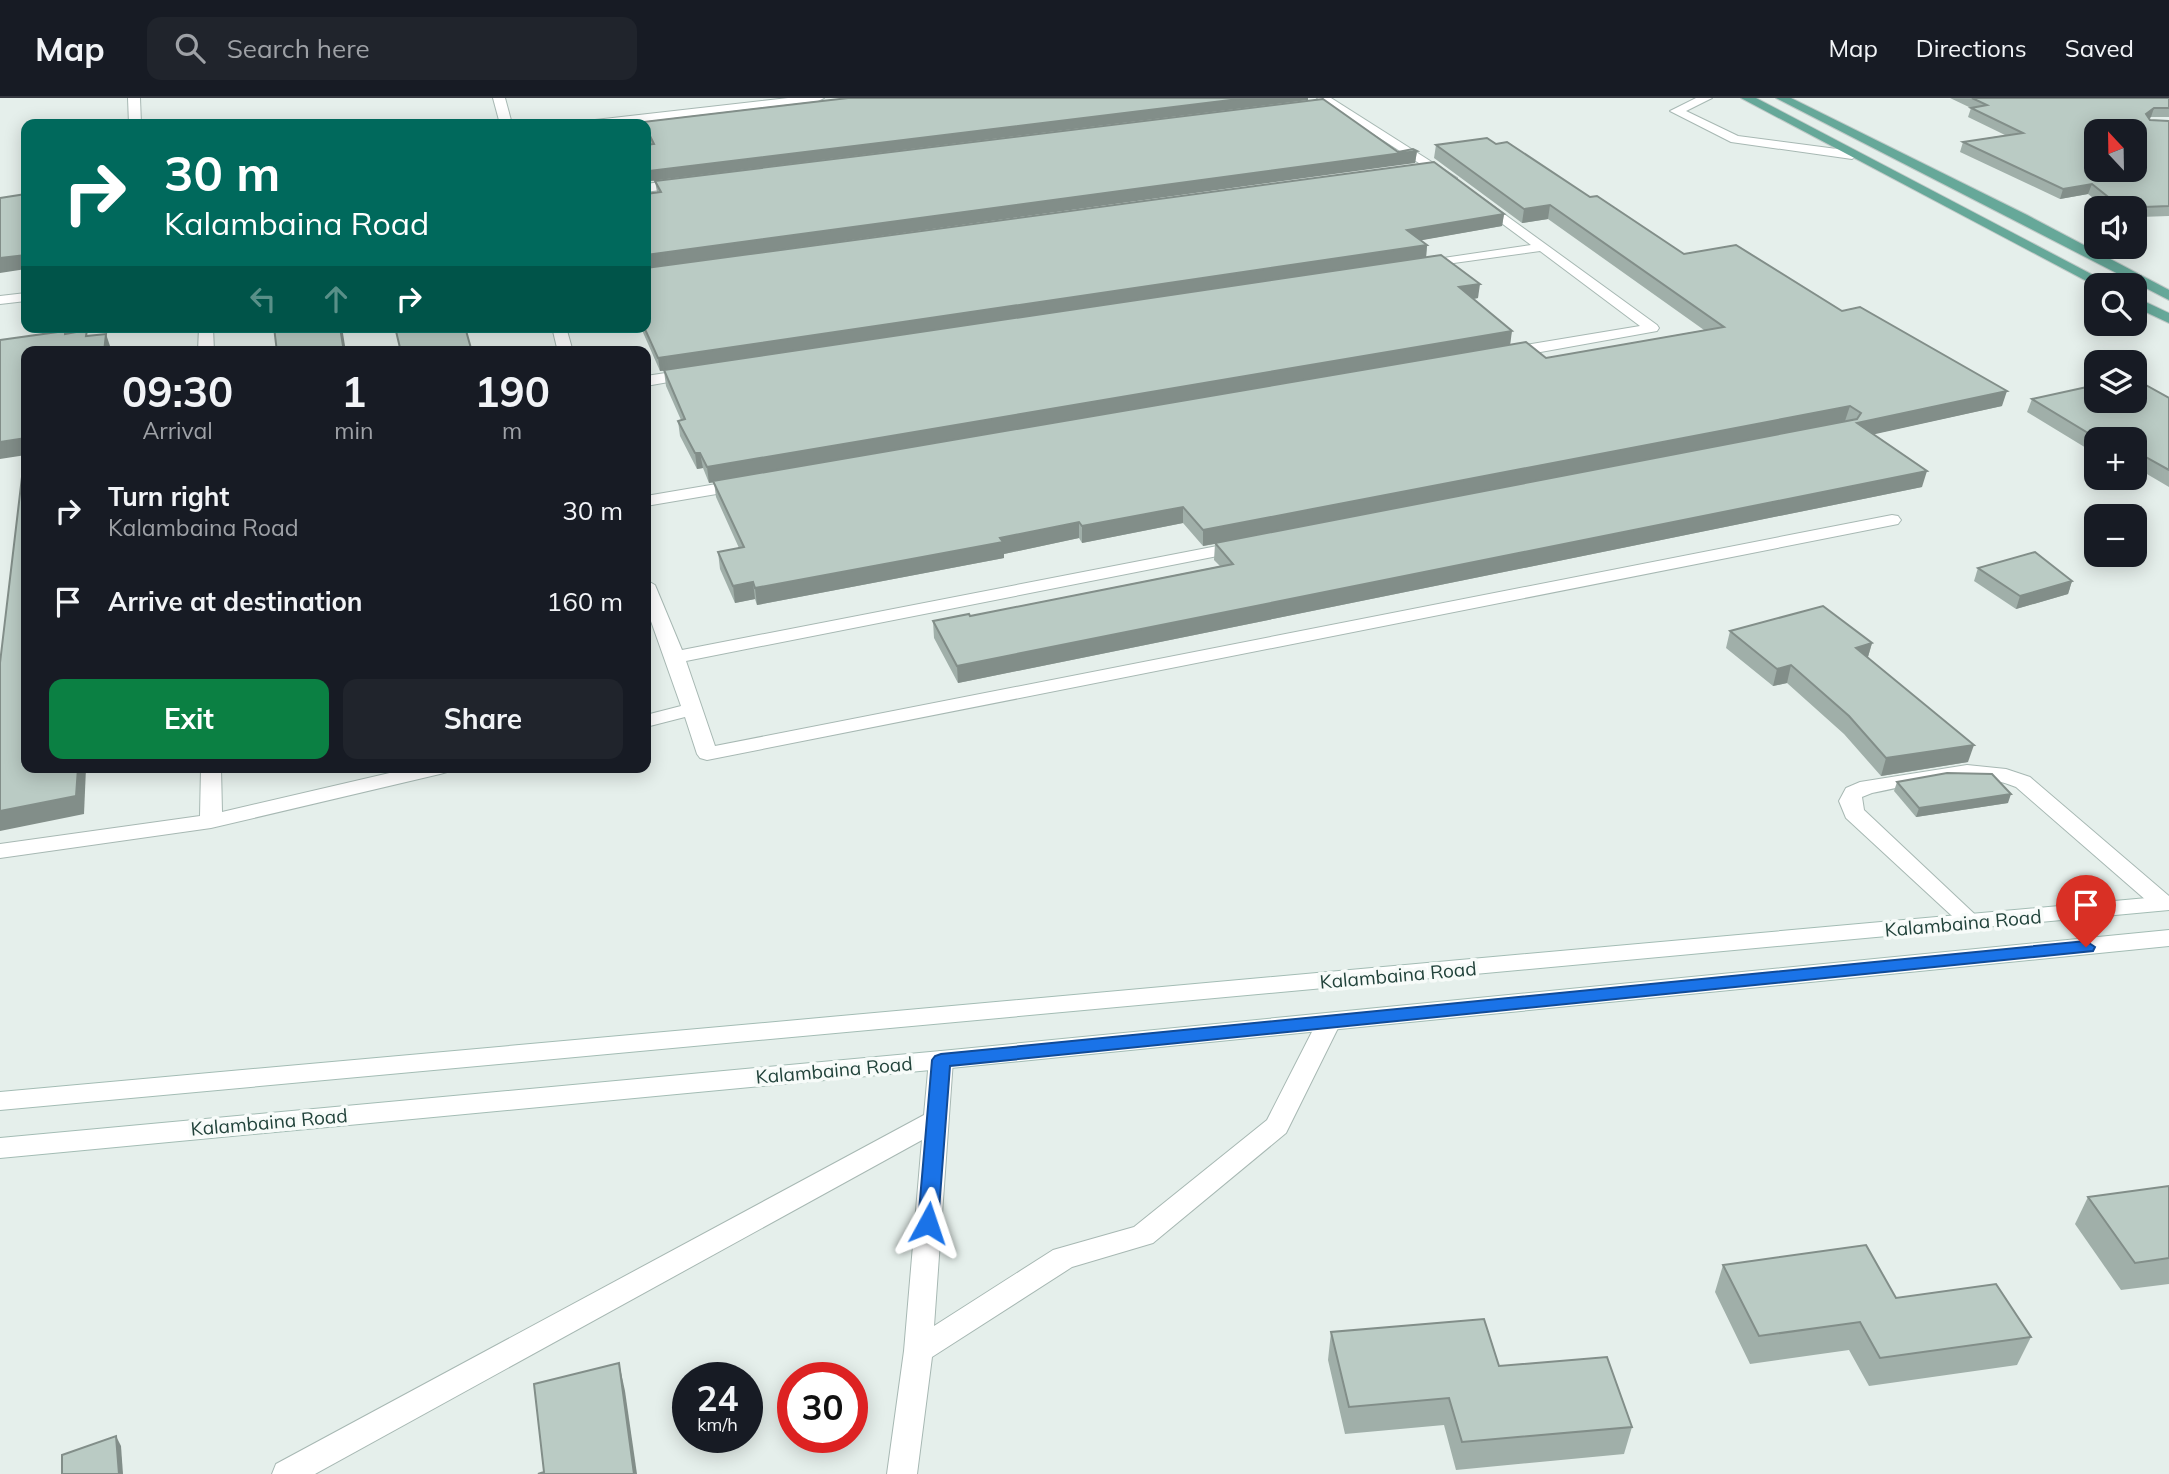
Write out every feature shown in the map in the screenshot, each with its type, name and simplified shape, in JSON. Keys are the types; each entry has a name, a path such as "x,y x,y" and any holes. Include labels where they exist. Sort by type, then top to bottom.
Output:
{"main road":[{"path":"1747,98 2084,274"},
{"path":"1782,98 2010,212 2169,296"},
{"path":"2147,307 2169,318"}],"street":[{"path":"134,98 135,119"},
{"path":"499,98 505,119"},
{"path":"638,119 818,98"},
{"path":"1706,98 1676,111 1735,139 1853,155"},
{"path":"1323,102 1436,167 1652,328 1487,357"},
{"path":"1408,171 1436,167"},
{"path":"651,187 701,181"},
{"path":"1404,268 1542,247"},
{"path":"0,300 21,298"},
{"path":"651,380 701,373"},
{"path":"651,500 756,482"},
{"path":"651,597 675,657 707,754 1892,520"},
{"path":"675,657 1261,543"},
{"path":"651,720 691,710"},
{"path":"1972,922 1854,813 1850,802 1853,793 1867,787 1980,770 2009,775 2023,782 2166,903"},
{"path":"211,773 211,821"},
{"path":"0,851 211,821 418,773"},
{"name":"Kalambaina Road","path":"0,1101 2166,903"},
{"name":"Kalambaina Road","path":"0,1148 941,1060 2169,938"},
{"path":"918,1351 1063,1258 1143,1235 1277,1126 1329,1022"},
{"path":"902,1474 918,1351 941,1060"},
{"path":"287,1474 936,1120"}],"building":[{"path":"848,98 1247,98 651,171 651,144 654,144 651,138 651,121"},
{"path":"1972,98 2169,98 2169,108 2154,108 2146,114 2150,120 2169,121 2169,206 2147,207 2147,196 2107,196 2092,184 2063,189 1963,142 2023,133 1971,108 1987,105"},
{"path":"1323,99 1398,152 1413,149 1417,151 651,254 651,193 661,192 655,181"},
{"path":"1487,138 1496,144 1507,142 1590,197 1597,196 1684,254 1736,245 1842,311 1860,307 2007,391 1857,423 1927,471 957,666 933,621 1233,564 1215,543 1857,419 1861,413 1850,406 1203,530 1183,507 1082,526 1079,522 1000,538 1003,542 755,588 753,582 733,586 718,552 744,547 713,481 1526,342 1546,358 1724,327 1550,205 1524,209 1436,145"},
{"path":"1434,162 1504,214 1407,230 1427,245 658,358 647,333 651,333 651,267"},
{"path":"21,195 21,256 0,258 0,198"},
{"path":"1441,255 1480,284 1459,287 1512,331 707,467 700,453 695,453 678,421 685,419 664,370"},
{"path":"51,333 106,334 105,346 21,346 21,439 0,442 0,340"},
{"path":"275,333 341,333 343,346 276,346"},
{"path":"396,333 467,333 470,346 400,346"},
{"path":"2147,386 2169,398 2169,470 2147,458 2147,427 2084,427 2084,431 2032,399 2084,388 2084,413 2147,413"},
{"path":"21,485 21,773 78,773 76,796 0,811 0,663"},
{"path":"2035,552 2072,581 2020,596 1978,568"},
{"path":"1823,606 1872,643 1856,648 1974,745 1886,758 1849,716 1791,665 1777,669 1730,631"},
{"path":"1947,773 1992,774 2011,794 1919,808 1897,782"},
{"path":"2169,1186 2169,1258 2135,1263 2088,1197"},
{"path":"1866,1245 1896,1298 1996,1284 2031,1337 1880,1358 1860,1322 1759,1336 1723,1265"},
{"path":"1484,1319 1499,1366 1607,1357 1632,1427 1462,1442 1449,1398 1349,1407 1331,1332"},
{"path":"619,1363 634,1474 538,1474 544,1472 534,1384"},
{"path":"116,1436 119,1474 62,1474 62,1455"}],"route":[{"path":"928,1223 941,1060 2086,947"}]}
